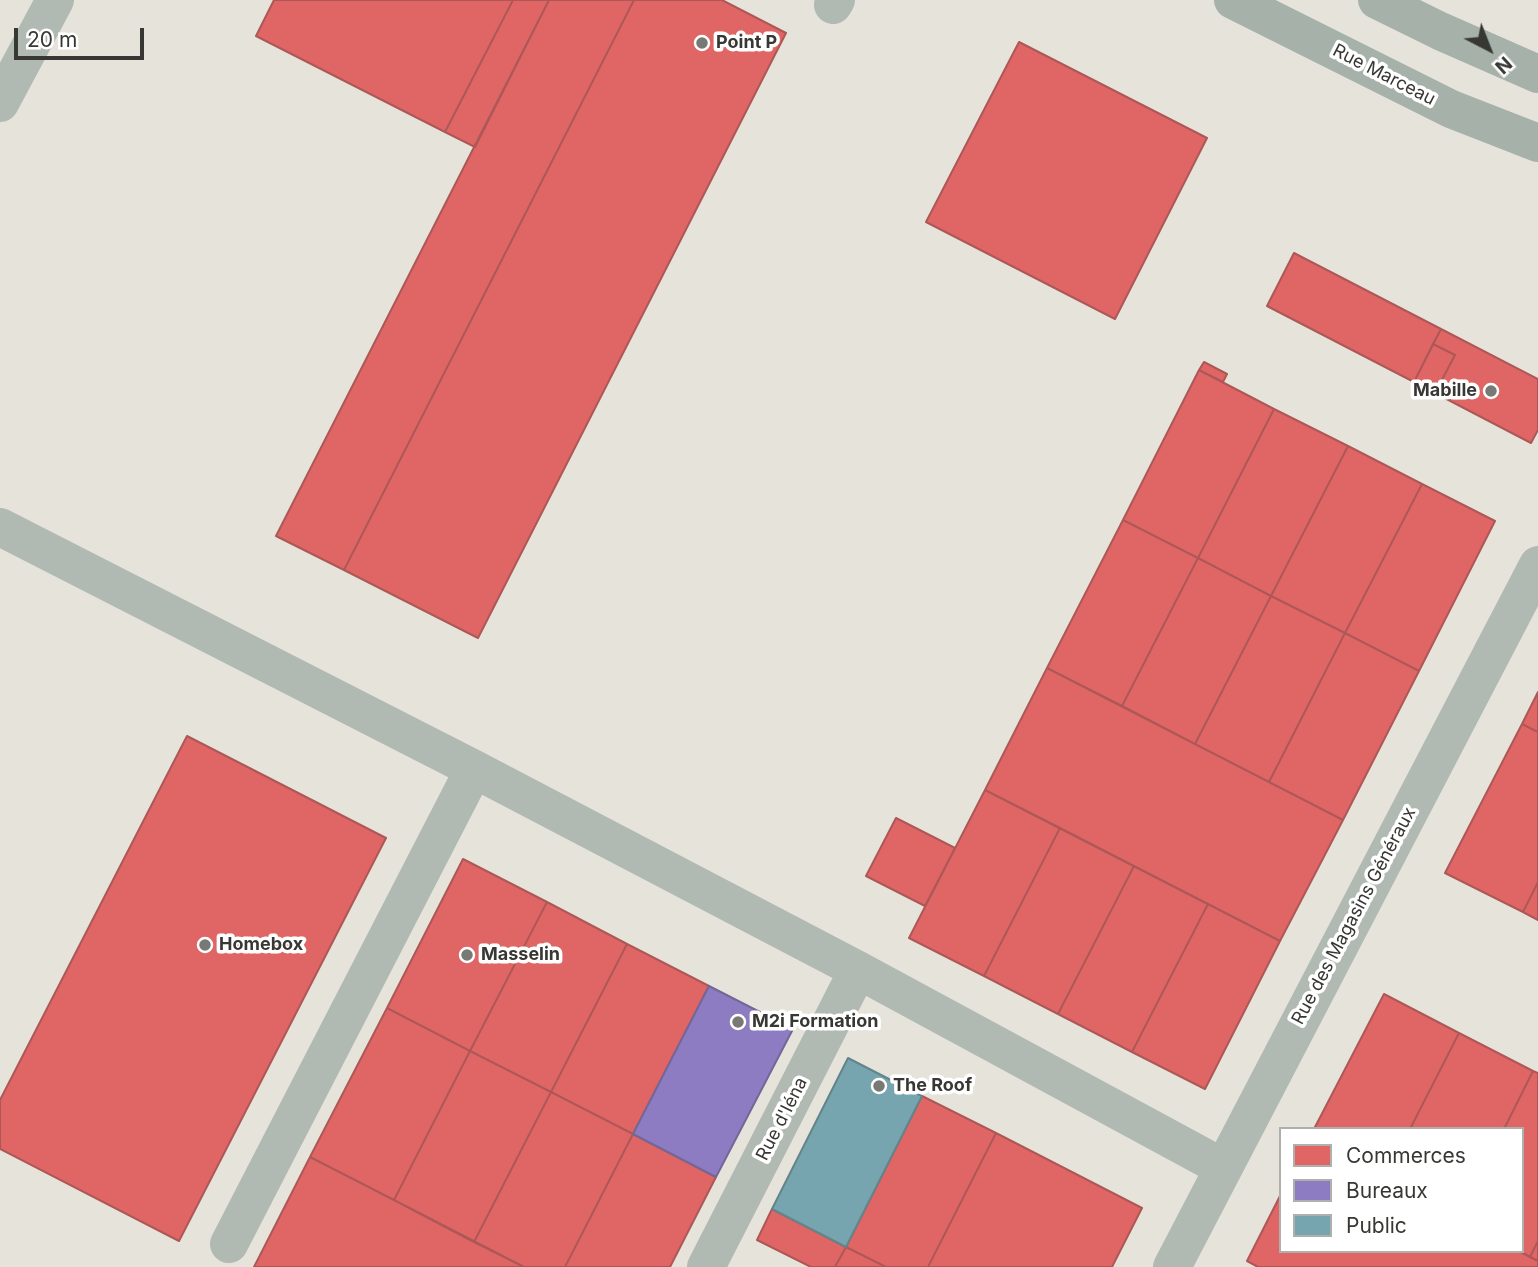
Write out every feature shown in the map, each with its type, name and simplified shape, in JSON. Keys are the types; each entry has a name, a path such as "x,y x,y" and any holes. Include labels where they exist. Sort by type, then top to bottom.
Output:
{"main road":[{"name":"Rue Marceau","path":"1233,0 1451,109 1538,143"},
{"path":"1377,0 1538,74"}],"street":[{"path":"0,103 55,0"},
{"path":"0,527 474,769 858,970 1222,1167"},
{"name":"Rue des Magasins Généraux","path":"1172,1267 1538,565"},
{"path":"229,1244 474,769"},
{"name":"Rue d'Iéna","path":"705,1267 858,970"}],"shaded area":[{"path":"0,0 1538,0 1538,1267 0,1267"}],"building: Commerces":[{"path":"274,0 513,0 445,132 256,36"},
{"path":"513,0 549,0 475,147 445,132"},
{"path":"549,0 634,0 344,570 276,536"},
{"path":"634,0 722,0 786,33 478,638 344,570"},
{"path":"1019,42 1207,138 1115,319 926,222"},
{"path":"1294,253 1441,329 1414,382 1267,306"},
{"path":"1441,329 1538,379 1538,430 1531,443 1435,393 1455,355 1433,344"},
{"path":"1433,344 1455,355 1435,393 1414,382"},
{"path":"1204,362 1227,374 1223,382 1199,370"},
{"path":"1199,370 1274,409 1198,558 1123,520"},
{"path":"1274,409 1348,446 1271,596 1198,558"},
{"path":"1348,446 1422,484 1345,633 1271,596"},
{"path":"1422,484 1495,521 1419,671 1345,633"},
{"path":"1123,520 1198,558 1122,706 1047,668"},
{"path":"1198,558 1271,596 1195,744 1122,706"},
{"path":"1271,596 1345,633 1269,782 1195,744"},
{"path":"1345,633 1419,671 1343,820 1269,782"},
{"path":"1047,668 1343,820 1280,941 985,790"},
{"path":"1538,692 1538,732 1522,724"},
{"path":"1522,724 1538,732 1538,882 1523,912 1445,873"},
{"name":"Homebox","path":"187,736 386,838 179,1241 0,1149 0,1100"},
{"path":"985,790 1060,828 984,976 909,938"},
{"path":"896,818 955,848 925,906 866,876"},
{"path":"1060,828 1134,866 1058,1014 984,976"},
{"name":"Masselin","path":"463,859 547,902 470,1051 387,1008"},
{"path":"1134,866 1208,904 1132,1052 1058,1014"},
{"path":"1538,882 1538,920 1523,912"},
{"path":"547,902 627,944 551,1092 470,1051"},
{"path":"1208,904 1280,941 1205,1089 1132,1052"},
{"path":"627,944 709,986 633,1134 551,1092"},
{"path":"1384,994 1459,1033 1411,1127 1315,1127"},
{"path":"387,1008 470,1051 394,1200 310,1157"},
{"path":"1459,1033 1533,1071 1505,1127 1411,1127"},
{"path":"470,1051 551,1092 474,1242 394,1200"},
{"path":"1533,1071 1538,1073 1538,1241 1530,1257 1523,1253 1524,1127 1505,1127"},
{"path":"551,1092 633,1134 565,1267 524,1267 474,1242"},
{"path":"922,1096 996,1133 928,1267 886,1267 846,1247"},
{"path":"996,1133 1142,1208 1112,1267 928,1267"},
{"path":"633,1134 716,1177 670,1267 565,1267"},
{"path":"310,1157 394,1200 524,1267 254,1267"},
{"path":"1279,1198 1279,1253 1523,1253 1538,1261 1538,1267 1258,1267 1247,1261"},
{"path":"772,1209 846,1247 835,1267 811,1267 757,1240"},
{"path":"1538,1241 1538,1261 1530,1257"},
{"path":"846,1247 886,1267 835,1267"}],"building: Bureaux":[{"path":"709,986 793,1029 716,1177 633,1134"}],"building: Public":[{"path":"848,1058 922,1096 846,1247 772,1209"}],"place":[{"name":"Point P","path":"702,43"},
{"name":"Mabille","path":"1491,391"},
{"name":"Homebox","path":"205,945"},
{"name":"Masselin","path":"467,955"},
{"name":"M2i Formation","path":"738,1022"},
{"name":"The Roof","path":"879,1086"}]}
